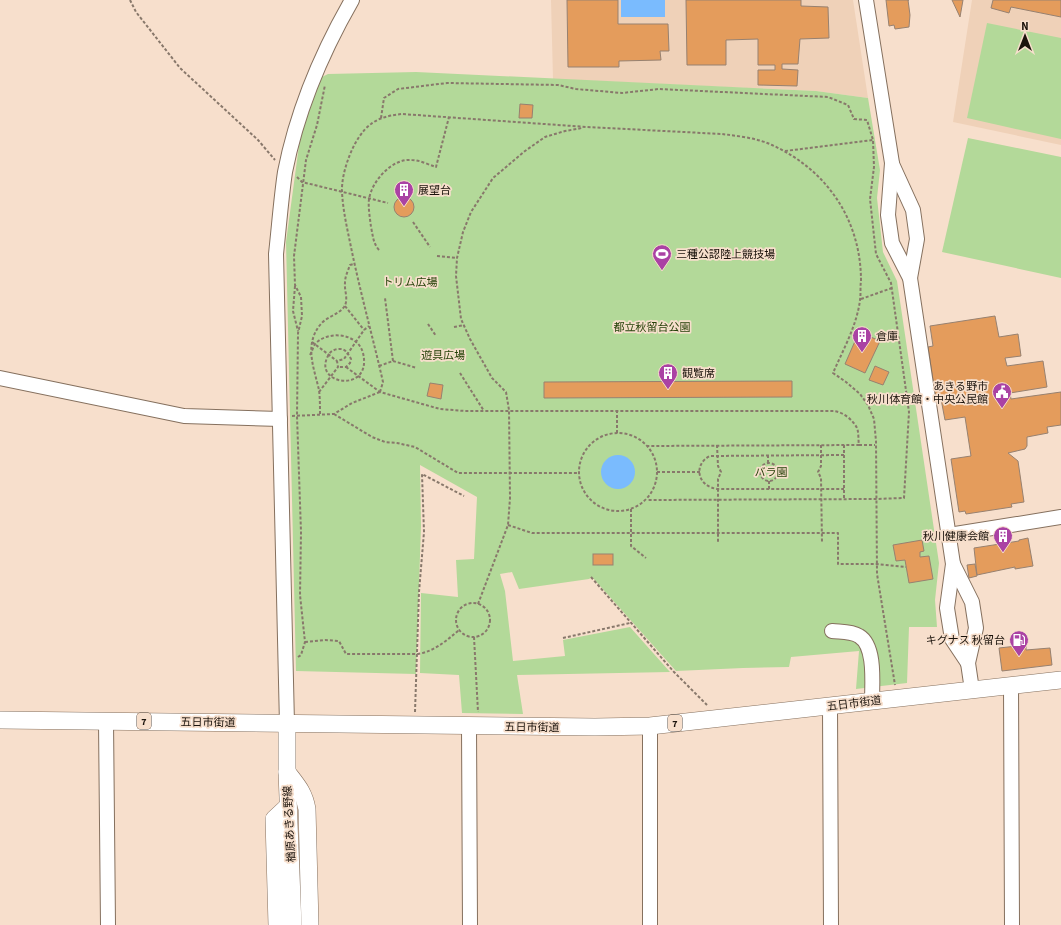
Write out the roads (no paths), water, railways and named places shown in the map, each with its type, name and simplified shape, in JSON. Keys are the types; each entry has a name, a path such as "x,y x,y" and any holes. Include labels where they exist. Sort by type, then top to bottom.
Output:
{"main road":[{"name":"五日市街道","path":"0,720 415,725 474,720 595,727 650,726 1061,680"},
{"name":"楢原あきる野線","path":"287,724 288,806 293,925"},
{"path":"287,772 301,789 307,809 310,925"},
{"path":"277,925 274,819 288,806"}],"street":[{"path":"287,724 286,418 276,254 281,201 290,174 298,121 314,75 352,0"},
{"path":"866,0 892,163 888,207 892,243 910,278 953,564 947,608 952,639 968,663"},
{"path":"892,163 913,210 917,239 910,278"},
{"path":"888,207 894,202 902,200 910,202"},
{"path":"895,248 900,252 910,250 916,246"},
{"path":"0,378 184,416 286,418"},
{"path":"949,535 1061,517"},
{"path":"953,564 972,602 976,628 968,663 972,690"},
{"path":"947,608 952,597 961,595 972,602"},
{"path":"832,631 849,632 859,635 865,640 869,649 872,663 872,701"},
{"path":"952,639 960,644 968,643 974,637"},
{"path":"1011,685 1012,925"},
{"path":"830,706 831,925"},
{"path":"470,925 474,720"},
{"path":"106,721 108,925"},
{"path":"650,726 650,925"}],"water":[{"path":"621,0 665,0 665,17 621,17"},
{"path":"621,455 630,460 634,465 634,479 630,484 625,488 615,489 611,488 602,479 601,469 602,465 611,456"}],"place":[{"name":"展望台","path":"404,207"},
{"name":"三種公認陸上競技場","path":"662,271"},
{"name":"倉庫","path":"862,353"},
{"name":"観覧席","path":"668,390"},
{"name":"あきる野市 秋川体育館・中央公民館","path":"1002,409"},
{"name":"秋川健康会館","path":"1003,553"},
{"name":"キグナス 秋留台","path":"1019,657"}],"park label":[{"name":"トリム広場","path":"410,282"},
{"name":"都立秋留台公園","path":"652,327"},
{"name":"遊具広場","path":"443,355"},
{"name":"バラ園","path":"771,472"}]}
